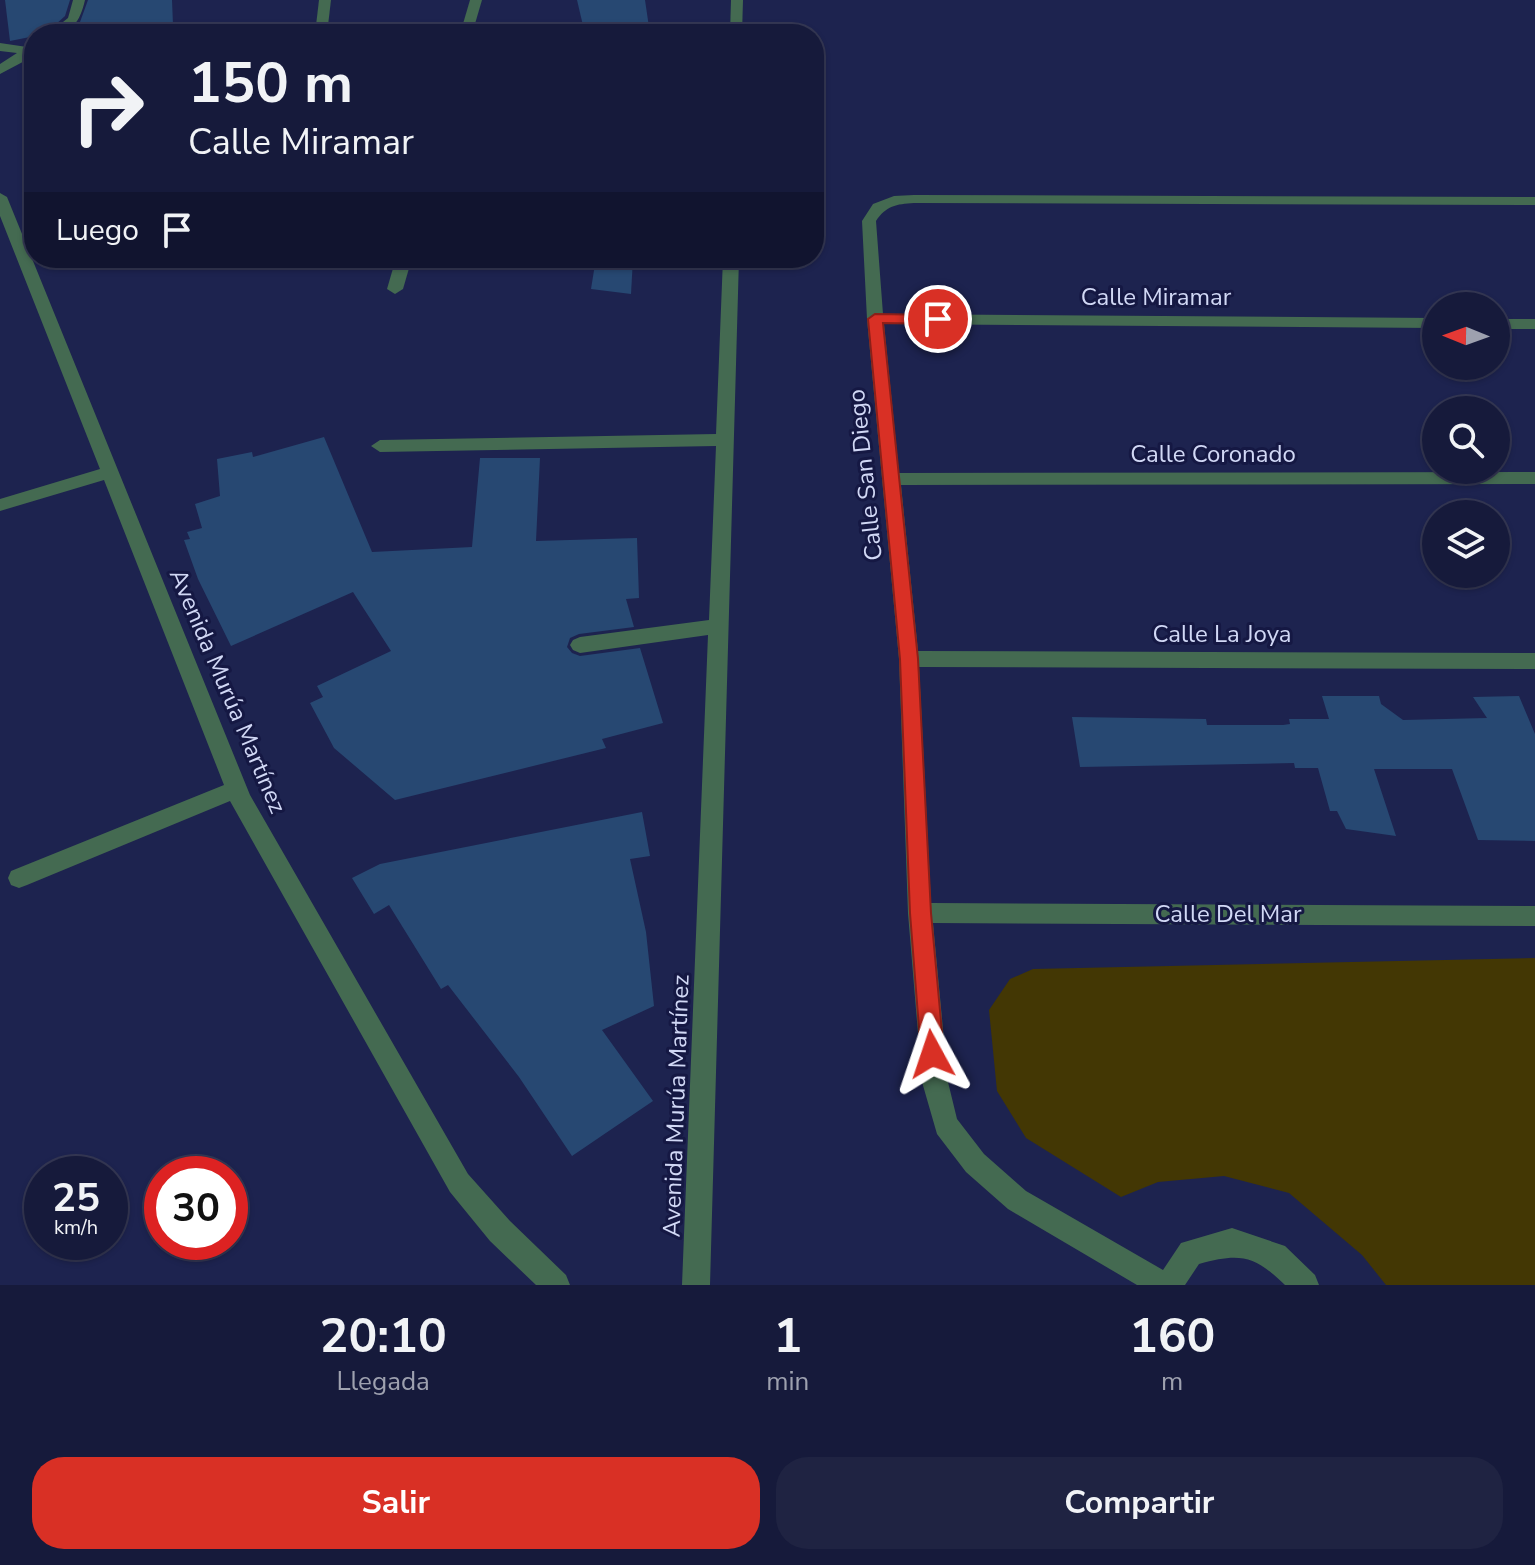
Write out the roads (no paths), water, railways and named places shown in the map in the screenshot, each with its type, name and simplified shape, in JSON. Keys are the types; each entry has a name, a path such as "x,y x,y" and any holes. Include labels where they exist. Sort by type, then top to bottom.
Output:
{"street":[{"path":"68,24 74,20 79,0"},
{"path":"324,24 325,0"},
{"path":"469,24 476,0"},
{"path":"736,24 737,0"},
{"path":"0,47 24,49"},
{"path":"0,70 24,55"},
{"name":"Avenida Murúa Martínez","path":"0,197 24,234"},
{"name":"Calle San Diego","path":"1166,1285 1017,1200 975,1163 946,1125 935,1082 920,913 909,659 875,319 869,221 878,207 894,200 1535,201"},
{"name":"Avenida Murúa Martínez","path":"37,268 110,472 236,789 459,1183 500,1231 556,1285"},
{"path":"395,289 401,268"},
{"name":"Avenida Murúa Martínez","path":"696,1285 731,268"},
{"name":"Calle Miramar","path":"875,319 1422,323"},
{"path":"1510,324 1535,324"},
{"path":"380,446 727,440"},
{"path":"0,505 110,472"},
{"name":"Calle Coronado","path":"892,479 1535,478"},
{"path":"580,645 720,626"},
{"name":"Calle La Joya","path":"909,659 1535,661"},
{"path":"19,878 236,789"},
{"name":"Calle Del Mar","path":"920,913 1535,916"},
{"path":"1166,1285 1191,1253 1232,1242 1275,1256 1305,1285"}]}
